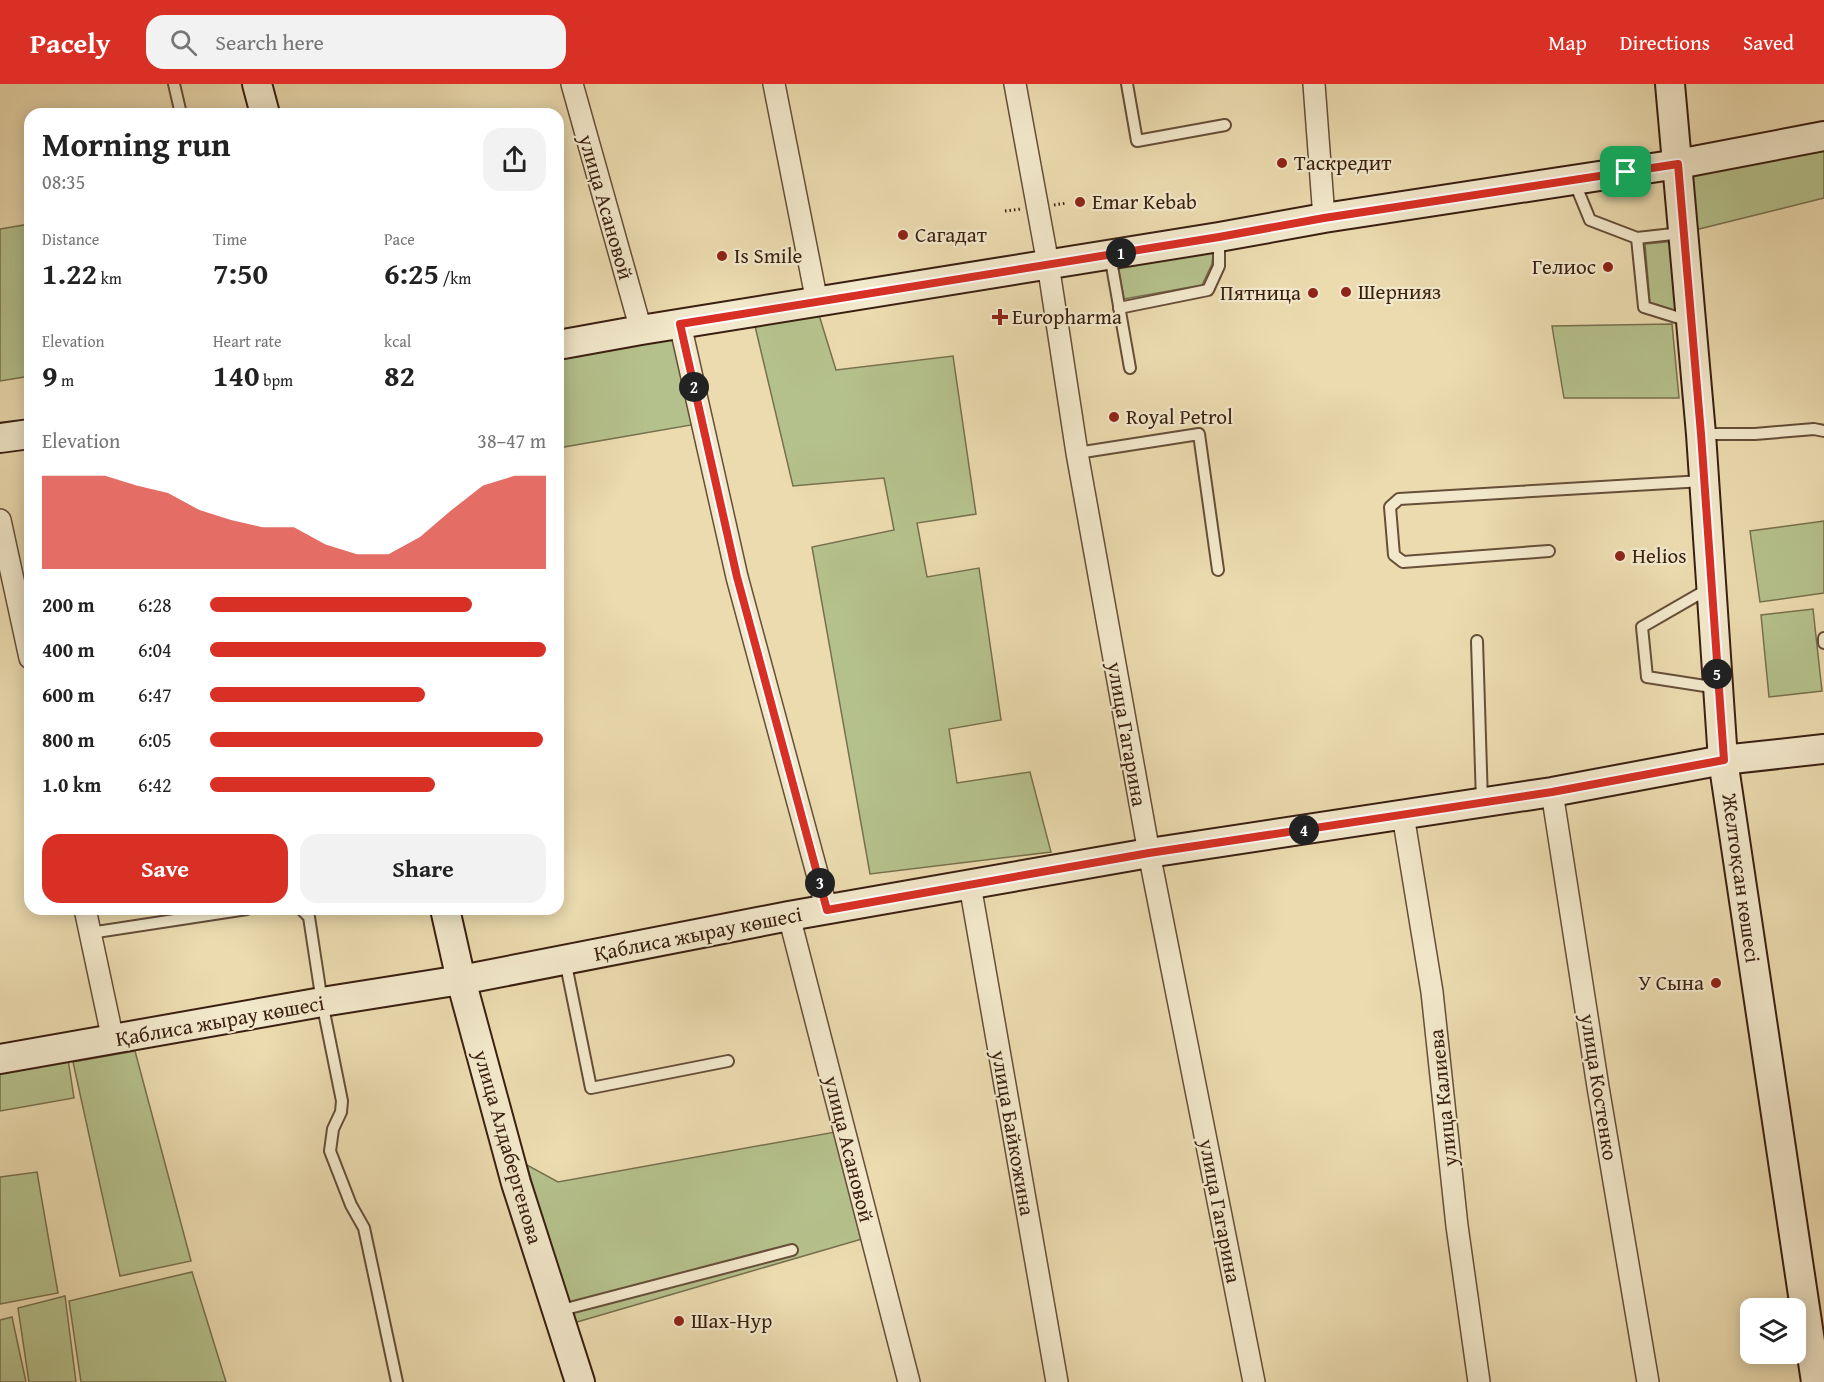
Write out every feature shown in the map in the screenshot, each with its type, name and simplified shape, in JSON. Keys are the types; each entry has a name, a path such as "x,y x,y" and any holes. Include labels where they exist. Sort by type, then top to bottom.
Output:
{"main road":[{"path":"257,84 263,108"},
{"name":"Желтоқсан көшесі","path":"1670,84 1701,434 1724,760 1816,1382"},
{"path":"564,344 1324,218 1678,164 1824,136"},
{"path":"0,438 24,435"},
{"name":"Қаблиса жырау көшесі","path":"0,1059 461,980 789,916 1149,853 1552,792 1724,760 1824,749"},
{"name":"улица Алдабергенова","path":"446,915 461,980 516,1183 580,1382"}],"street":[{"name":"улица Асановой","path":"572,84 641,330"},
{"path":"774,84 817,302"},
{"name":"улица Гагарина","path":"1015,84 1048,264 1077,453 1149,853 1254,1382"},
{"path":"1314,84 1324,218"},
{"path":"680,324 737,577 827,910"},
{"path":"0,520 24,630"},
{"name":"улица Костенко","path":"1552,792 1598,1087 1648,1382"},
{"name":"улица Калиева","path":"1403,815 1432,992 1456,1226 1479,1382"},
{"name":"улица Байкожина","path":"970,885 1057,1382"},
{"path":"86,915 113,1040"},
{"name":"улица Асановой","path":"789,916 909,1382"}],"lane":[{"path":"174,84 180,108"},
{"path":"1127,84 1137,141 1225,126"},
{"path":"1573,180 1590,220 1637,238 1683,233"},
{"path":"1119,308 1208,290 1220,266 1219,237"},
{"path":"1637,238 1644,307 1692,322"},
{"path":"1110,254 1130,368"},
{"path":"1701,434 1755,434 1814,429 1824,431"},
{"path":"1077,453 1199,434 1218,570"},
{"path":"1549,551 1403,562 1394,555 1390,507 1399,499 1703,481"},
{"path":"1711,588 1642,627 1647,677 1718,688"},
{"path":"1824,638 1824,643"},
{"path":"1477,641 1482,803"},
{"path":"90,933 208,915"},
{"path":"307,915 309,917 322,1002 342,1101 333,1129 330,1151 351,1205 364,1228 397,1382"},
{"path":"565,960 591,1088 728,1060"},
{"path":"557,1311 792,1250"}],"green space":[{"path":"1824,145 1824,198 1695,230 1688,168"},
{"path":"24,225 24,377 0,381 0,229"},
{"path":"1677,241 1686,314 1650,303 1645,244"},
{"path":"1214,246 1212,264 1202,285 1124,299 1117,260"},
{"path":"819,315 836,370 953,356 976,514 917,523 927,577 979,568 1001,720 949,729 957,783 1030,772 1051,852 870,874 812,547 894,530 884,478 793,486 755,326"},
{"path":"1672,324 1679,398 1564,398 1552,326"},
{"path":"674,335 697,424 564,447 564,354"},
{"path":"1824,521 1824,593 1760,602 1750,531"},
{"path":"1813,609 1822,691 1769,697 1761,615"},
{"path":"135,1051 191,1261 120,1276 73,1062"},
{"path":"68,1059 74,1098 0,1111 0,1070"},
{"path":"835,1132 862,1239 570,1324 527,1165 558,1182"},
{"path":"37,1172 58,1293 0,1304 0,1177"},
{"path":"192,1272 226,1382 81,1382 69,1301"},
{"path":"65,1296 76,1382 29,1382 18,1308"},
{"path":"12,1317 26,1382 0,1382 0,1320"}],"place":[{"name":"Таскредит","path":"1282,163"},
{"name":"Emar Kebab","path":"1080,202"},
{"name":"Сагадат","path":"903,235"},
{"name":"Is Smile","path":"722,256"},
{"name":"Гелиос","path":"1608,267"},
{"name":"Шернияз","path":"1346,292"},
{"name":"Пятница","path":"1313,293"},
{"name":"Europharma","path":"1000,317"},
{"name":"Royal Petrol","path":"1114,417"},
{"name":"Helios","path":"1620,556"},
{"name":"У Сына","path":"1716,983"},
{"name":"Шах-Нур","path":"679,1321"}],"route":[{"path":"1678,164 1701,434 1724,760 1552,792 1149,853 827,910 737,577 680,324 1324,218 1626,172 1678,164"}]}
